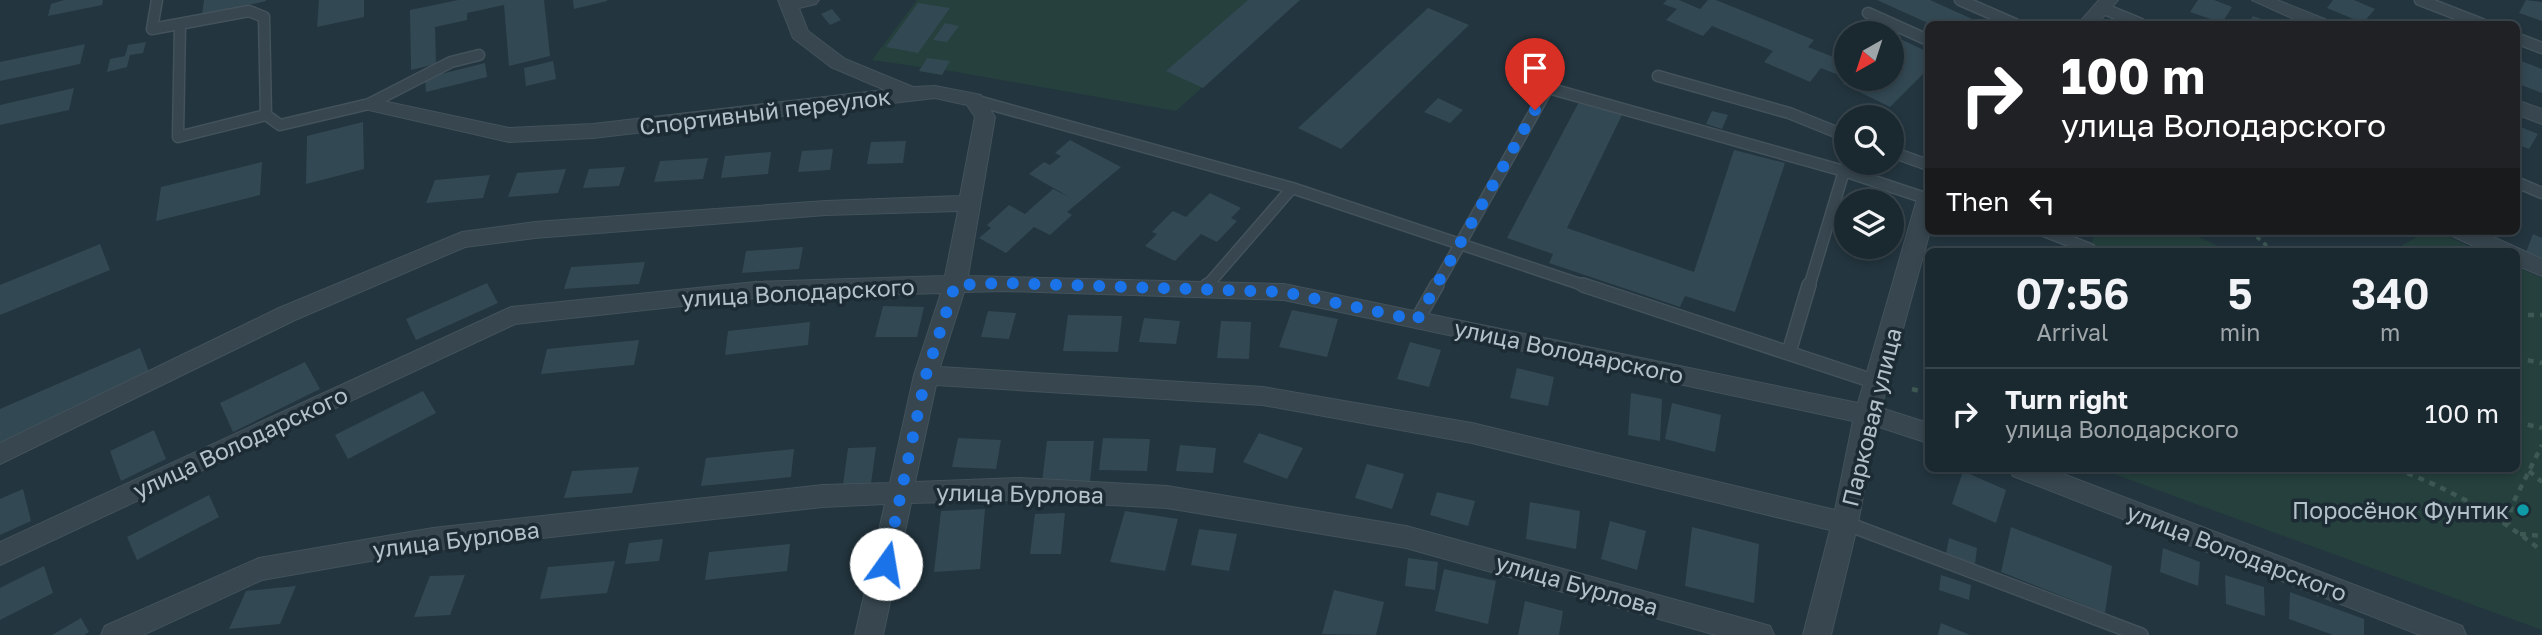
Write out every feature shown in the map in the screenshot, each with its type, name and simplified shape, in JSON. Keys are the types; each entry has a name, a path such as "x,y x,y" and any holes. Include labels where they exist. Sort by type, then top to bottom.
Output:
{"street":[{"path":"810,0 788,2 800,34 838,63 911,93"},
{"path":"2261,0 2313,21"},
{"path":"2090,21 2105,4"},
{"name":"Спортивный переулок","path":"369,104 509,135 593,131 911,93 935,92 974,100"},
{"path":"869,635 926,375 955,285 985,117 974,100"},
{"path":"2520,108 2542,117"},
{"path":"0,454 288,314 462,240 549,229 826,208 968,203"},
{"name":"Парковая улица","path":"1817,635 1845,523 1866,417 1925,210"},
{"path":"2469,235 2498,248"},
{"path":"2520,258 2542,268"},
{"name":"улица Володарского","path":"0,554 511,316 756,290 1005,283 1284,292 1769,392 1866,417 1903,423 1925,432"},
{"path":"926,375 1263,396 1472,433 1845,523"},
{"name":"улица Володарского","path":"2030,472 2452,635"},
{"name":"улица Бурлова","path":"115,635 259,569 433,539 823,496 1020,489 1167,497 1406,537 1760,635"}],"lane":[{"path":"157,0 152,29 249,10 264,17 266,115"},
{"path":"1960,0 2008,21"},
{"path":"2420,0 2474,21"},
{"path":"2105,4 2136,21"},
{"path":"1868,13 1925,39"},
{"path":"180,24 178,137 266,115 281,125 369,104 451,62 479,55"},
{"path":"2520,40 2542,48"},
{"path":"1658,76 1789,113 1834,131"},
{"path":"1417,320 1548,88 1834,169"},
{"path":"974,100 1292,188 1876,382"},
{"path":"1904,156 1925,164"},
{"path":"1788,352 1843,175"},
{"path":"1853,175 1925,198"},
{"path":"2520,184 2542,193"},
{"path":"1204,289 1292,188"},
{"path":"2054,235 2087,248"},
{"path":"1845,523 2141,635"}],"path":[{"path":"2255,235 2269,248"},
{"path":"2520,316 2542,315"},
{"path":"2520,359 2542,363"},
{"path":"1912,389 1925,392"},
{"path":"2520,423 2542,428"},
{"path":"2508,524 2512,505 2542,445"},
{"path":"2529,471 2542,482"},
{"path":"2404,472 2426,480 2508,524 2542,551"},
{"path":"2519,534 2542,536"}],"green space":[{"path":"917,0 1300,0 1176,111 945,70 942,75 919,71 921,67 872,60"},
{"path":"2094,235 2195,235 2222,248 2090,248"},
{"path":"2420,235 2444,235 2473,248 2398,248"},
{"path":"2520,268 2542,278 2542,630 2108,472 2520,472"}],"building":[{"path":"64,0 103,0 102,5 48,16 51,4"},
{"path":"204,0 266,0 266,1 202,15"},
{"path":"319,0 364,0 364,17 317,27"},
{"path":"458,0 544,0 550,56 509,66 504,5 467,13 467,20 435,27 436,64 411,70 410,10"},
{"path":"573,0 607,0 607,1 574,9"},
{"path":"1248,0 1300,0 1203,88 1166,71"},
{"path":"1667,0 1679,0 1700,9 1708,0 1716,0 1814,40 1808,47 1834,57 1834,73 1821,68 1810,82 1764,62 1773,51 1712,26 1703,36 1666,20 1677,9 1663,4"},
{"path":"1877,0 1930,0 1977,21 1925,22"},
{"path":"2198,0 2214,0 2232,7 2223,21 2190,12"},
{"path":"2333,0 2354,0 2375,9 2365,21 2358,21 2327,8"},
{"path":"2526,0 2542,2 2542,21 2519,13"},
{"path":"918,3 950,8 918,53 886,47"},
{"path":"1428,8 1469,25 1341,149 1298,128"},
{"path":"832,9 841,20 830,25 821,14"},
{"path":"2253,16 2267,21 2250,21"},
{"path":"945,23 959,26 947,42 933,40"},
{"path":"1904,41 1925,51 1925,72 1892,105 1886,105 1857,91 1904,91"},
{"path":"146,42 143,53 130,55 127,67 107,72 110,59 125,56 128,45"},
{"path":"85,44 80,64 0,81 0,62"},
{"path":"927,58 950,61 942,75 919,71"},
{"path":"553,61 556,79 526,86 524,68"},
{"path":"2520,61 2542,69 2542,93 2520,85"},
{"path":"485,63 487,77 426,92 425,78"},
{"path":"74,88 69,110 0,125 0,105"},
{"path":"1438,98 1463,110 1450,123 1424,112"},
{"path":"1580,100 1622,115 1567,228 1694,272 1734,150 1785,163 1735,312 1685,296 1680,307 1549,263 1553,254 1507,238"},
{"path":"1712,111 1728,115 1722,129 1706,124"},
{"path":"363,122 364,169 306,184 307,136"},
{"path":"2520,127 2538,134 2529,149 2520,146"},
{"path":"1070,140 1121,167 1067,212 1072,215 1050,235 1034,227 1006,253 979,238 991,228 987,225 1009,205 1025,214 1053,189 1071,198 1029,174 1044,162 1050,165 1061,156 1055,153"},
{"path":"906,141 903,163 867,164 871,142"},
{"path":"833,149 830,170 798,172 802,151"},
{"path":"771,152 768,174 721,178 725,156"},
{"path":"708,158 703,179 654,182 660,161"},
{"path":"262,162 260,195 156,221 161,187"},
{"path":"625,167 619,186 583,188 589,169"},
{"path":"566,169 558,193 508,197 517,173"},
{"path":"490,175 483,198 426,203 435,180"},
{"path":"1210,193 1241,208 1231,218 1237,221 1217,242 1201,234 1175,261 1145,246 1157,234 1152,232 1173,211 1186,217"},
{"path":"2533,234 2542,238 2542,261 2525,255"},
{"path":"100,244 110,270 0,315 0,285"},
{"path":"803,247 799,269 742,273 746,251"},
{"path":"645,262 639,284 564,289 571,267"},
{"path":"487,283 498,303 416,340 406,319"},
{"path":"883,306 924,307 917,337 875,337"},
{"path":"1292,310 1338,319 1327,357 1279,347"},
{"path":"988,311 1016,313 1009,339 981,337"},
{"path":"1068,315 1122,316 1118,352 1063,351"},
{"path":"1144,318 1180,321 1176,344 1139,342"},
{"path":"1221,321 1251,322 1249,359 1217,358"},
{"path":"810,322 808,345 725,355 728,331"},
{"path":"639,340 634,365 541,374 547,349"},
{"path":"1410,342 1441,350 1429,387 1397,379"},
{"path":"140,348 151,377 0,444 0,409"},
{"path":"305,362 320,389 233,432 220,403"},
{"path":"1517,368 1554,377 1548,406 1510,398"},
{"path":"423,391 436,413 348,459 335,435"},
{"path":"1631,393 1662,399 1660,441 1628,435"},
{"path":"1672,403 1721,415 1715,452 1665,439"},
{"path":"154,430 166,459 121,481 110,451"},
{"path":"1259,433 1303,448 1287,479 1243,462"},
{"path":"958,438 1001,440 996,469 952,467"},
{"path":"1103,438 1150,439 1147,471 1099,470"},
{"path":"1047,441 1094,441 1090,482 1042,482"},
{"path":"1180,445 1216,448 1213,473 1176,471"},
{"path":"876,447 871,484 843,485 848,448"},
{"path":"794,449 791,477 701,486 706,458"},
{"path":"1367,464 1404,474 1392,509 1355,498"},
{"path":"639,467 632,493 564,498 572,471"},
{"path":"1963,472 2006,490 1996,523 1952,504"},
{"path":"23,489 31,521 0,535 0,499"},
{"path":"1437,492 1475,501 1468,526 1430,515"},
{"path":"209,495 219,517 137,560 127,537"},
{"path":"1530,502 1580,511 1576,549 1526,539"},
{"path":"985,509 980,569 934,572 941,511"},
{"path":"1125,511 1178,519 1165,571 1110,562"},
{"path":"1065,513 1061,554 1030,554 1035,514"},
{"path":"1610,521 1646,531 1637,570 1601,559"},
{"path":"1692,527 1759,544 1754,603 1685,586"},
{"path":"2011,527 2112,566 2105,613 2001,572"},
{"path":"1199,529 1237,534 1229,571 1191,565"},
{"path":"1949,538 1977,548 1975,565 1946,554"},
{"path":"663,539 659,561 625,564 629,543"},
{"path":"790,544 787,571 705,580 709,552"},
{"path":"2163,548 2200,562 2198,586 2160,572"},
{"path":"1408,558 1438,562 1435,590 1405,586"},
{"path":"615,561 607,593 540,599 548,567"},
{"path":"44,566 53,593 0,620 0,588"},
{"path":"1444,569 1496,581 1488,624 1435,611"},
{"path":"465,575 450,615 414,617 430,576"},
{"path":"1941,575 1971,585 1969,600 1939,590"},
{"path":"2225,575 2264,587 2265,616 2226,604"},
{"path":"296,586 280,624 229,629 246,591"},
{"path":"1334,590 1384,602 1376,635 1322,634"},
{"path":"2290,592 2364,619 2364,635 2333,635 2289,619"},
{"path":"1525,601 1563,611 1559,635 1518,635"},
{"path":"81,618 89,632 84,635 52,635"},
{"path":"1941,623 1970,635 1938,635"}],"place":[{"name":"Поросёнок Фунтик","path":"2523,510"}],"route":[{"path":"886,564 926,375 955,285 1005,283 1284,292 1417,320 1535,110"}]}
